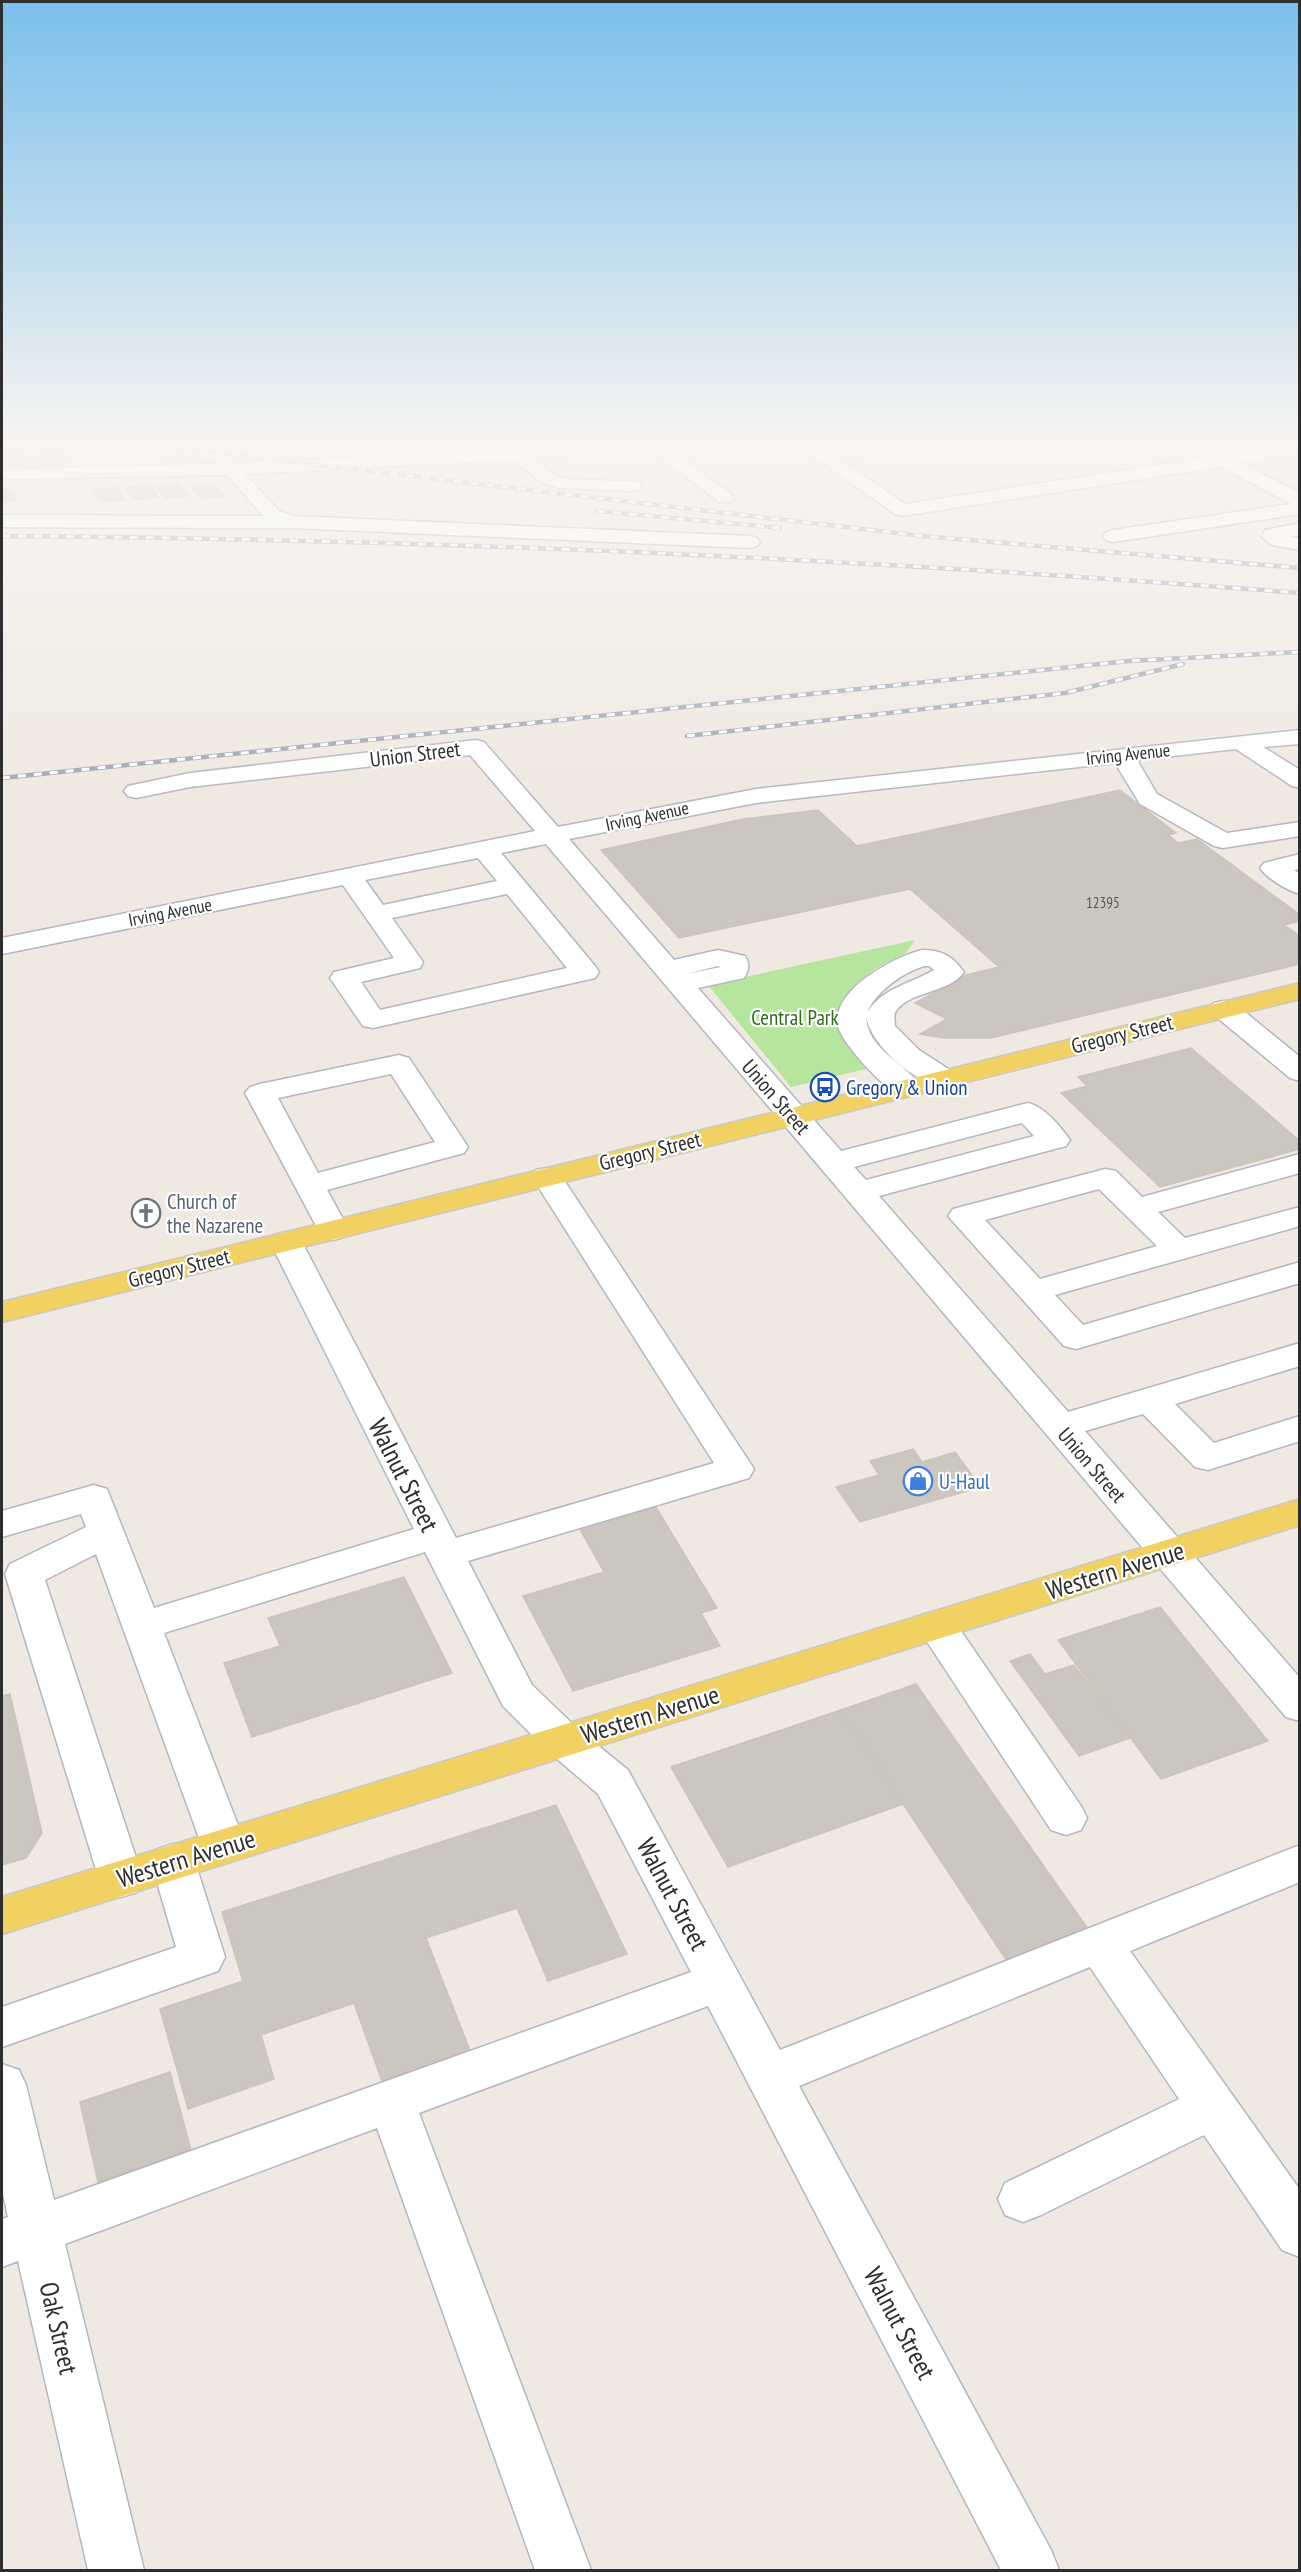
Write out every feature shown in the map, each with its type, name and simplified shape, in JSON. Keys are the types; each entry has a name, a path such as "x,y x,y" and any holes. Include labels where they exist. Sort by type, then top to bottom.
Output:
{"main road":[{"name":"Gregory Street","path":"2,1312 1299,991"},
{"name":"Western Avenue","path":"2,1916 1299,1512"}],"street":[{"name":"Irving Avenue","path":"2,946 756,796 1299,737"},
{"path":"1240,742 1299,781"},
{"name":"Union Street","path":"136,791 190,780 476,747 1299,1706"},
{"path":"1122,755 1148,799 1223,841 1299,829"},
{"path":"410,962 344,978 373,1020 585,972 484,849"},
{"path":"1299,861 1273,868 1299,886"},
{"path":"349,876 443,1004"},
{"path":"376,914 513,885"},
{"path":"907,1087 867,1049 853,1028 850,1019 856,1005 876,983 900,966 919,958 933,958 944,963 950,972 943,979 897,996 883,1008 879,1018 881,1027 889,1038 907,1055 929,1072 943,1078"},
{"path":"1224,1009 1299,1072"},
{"path":"309,1185 453,1147 399,1064 260,1093 309,1185 333,1230"},
{"path":"832,1163 1028,1112 1055,1140 857,1192"},
{"path":"1136,1208 1299,1163"},
{"path":"141,1626 736,1468 546,1177"},
{"path":"1179,1250 1105,1178 964,1216 1076,1338 1299,1272"},
{"path":"1033,1291 1299,1216"},
{"name":"Walnut Street","path":"286,1242 517,1695 564,1741 613,1782 1031,2571"},
{"path":"1059,1427 1299,1354"},
{"path":"1150,1400 1208,1458 1299,1428"},
{"path":"2,1524 94,1498 224,1846"},
{"path":"107,1533 24,1574 121,1879"},
{"path":"936,1625 1066,1818"},
{"path":"2,2027 202,1958 174,1862"},
{"path":"769,2076 1299,1863"},
{"path":"1099,1944 1299,2233"},
{"path":"19,2237 719,1982"},
{"name":"Oak Street","path":"2,2085 19,2237 116,2571"},
{"path":"392,2101 563,2571"},
{"path":"1023,2199 1212,2107"}],"green space":[{"name":"Central Park","path":"915,940 906,953 876,968 856,984 848,1003 874,1067 791,1087 708,985"}],"building":[{"path":"1120,790 1176,833 1168,835 1178,843 1197,839 1300,915 1300,921 1284,925 1300,936 1300,964 991,1038 944,1038 920,1034 947,1019 915,1003 966,975 999,967 910,889 679,938 601,850 743,819 818,810 857,846"},
{"path":"1191,1048 1300,1141 1300,1149 1160,1187 1061,1093 1087,1086 1078,1077"},
{"name":"U-Haul","path":"913,1449 922,1462 955,1452 981,1487 860,1522 836,1487 879,1475 870,1461"},
{"path":"654,1504 717,1608 701,1613 720,1646 573,1691 523,1596 604,1572 578,1526"},
{"path":"404,1577 452,1673 252,1737 224,1663 280,1646 268,1618"},
{"path":"1160,1607 1268,1741 1161,1779 1058,1640"},
{"path":"1030,1654 1045,1674 1074,1665 1130,1738 1079,1756 1010,1661"},
{"path":"916,1684 1088,1929 1007,1961 841,1710"},
{"path":"10,1694 42,1833 26,1858 2,1865 2,1696"},
{"path":"841,1710 903,1804 728,1867 671,1767"},
{"path":"556,1805 627,1954 548,1981 517,1908 426,1938 471,2053 383,2084 354,2003 261,2035 274,2079 188,2109 160,2009 243,1981 222,1912"},
{"path":"170,2072 191,2150 98,2182 80,2102"}],"railway":[{"path":"794,560 976,570 1300,593"},
{"path":"1206,560 1300,568"},
{"path":"2,778 1128,661 1300,652"},
{"path":"687,736 1065,693 1183,664"}],"place":[{"name":"Gregory & Union","path":"825,1087"},
{"name":"Church of the Nazarene","path":"146,1213"},
{"name":"U-Haul","path":"918,1481"}]}
